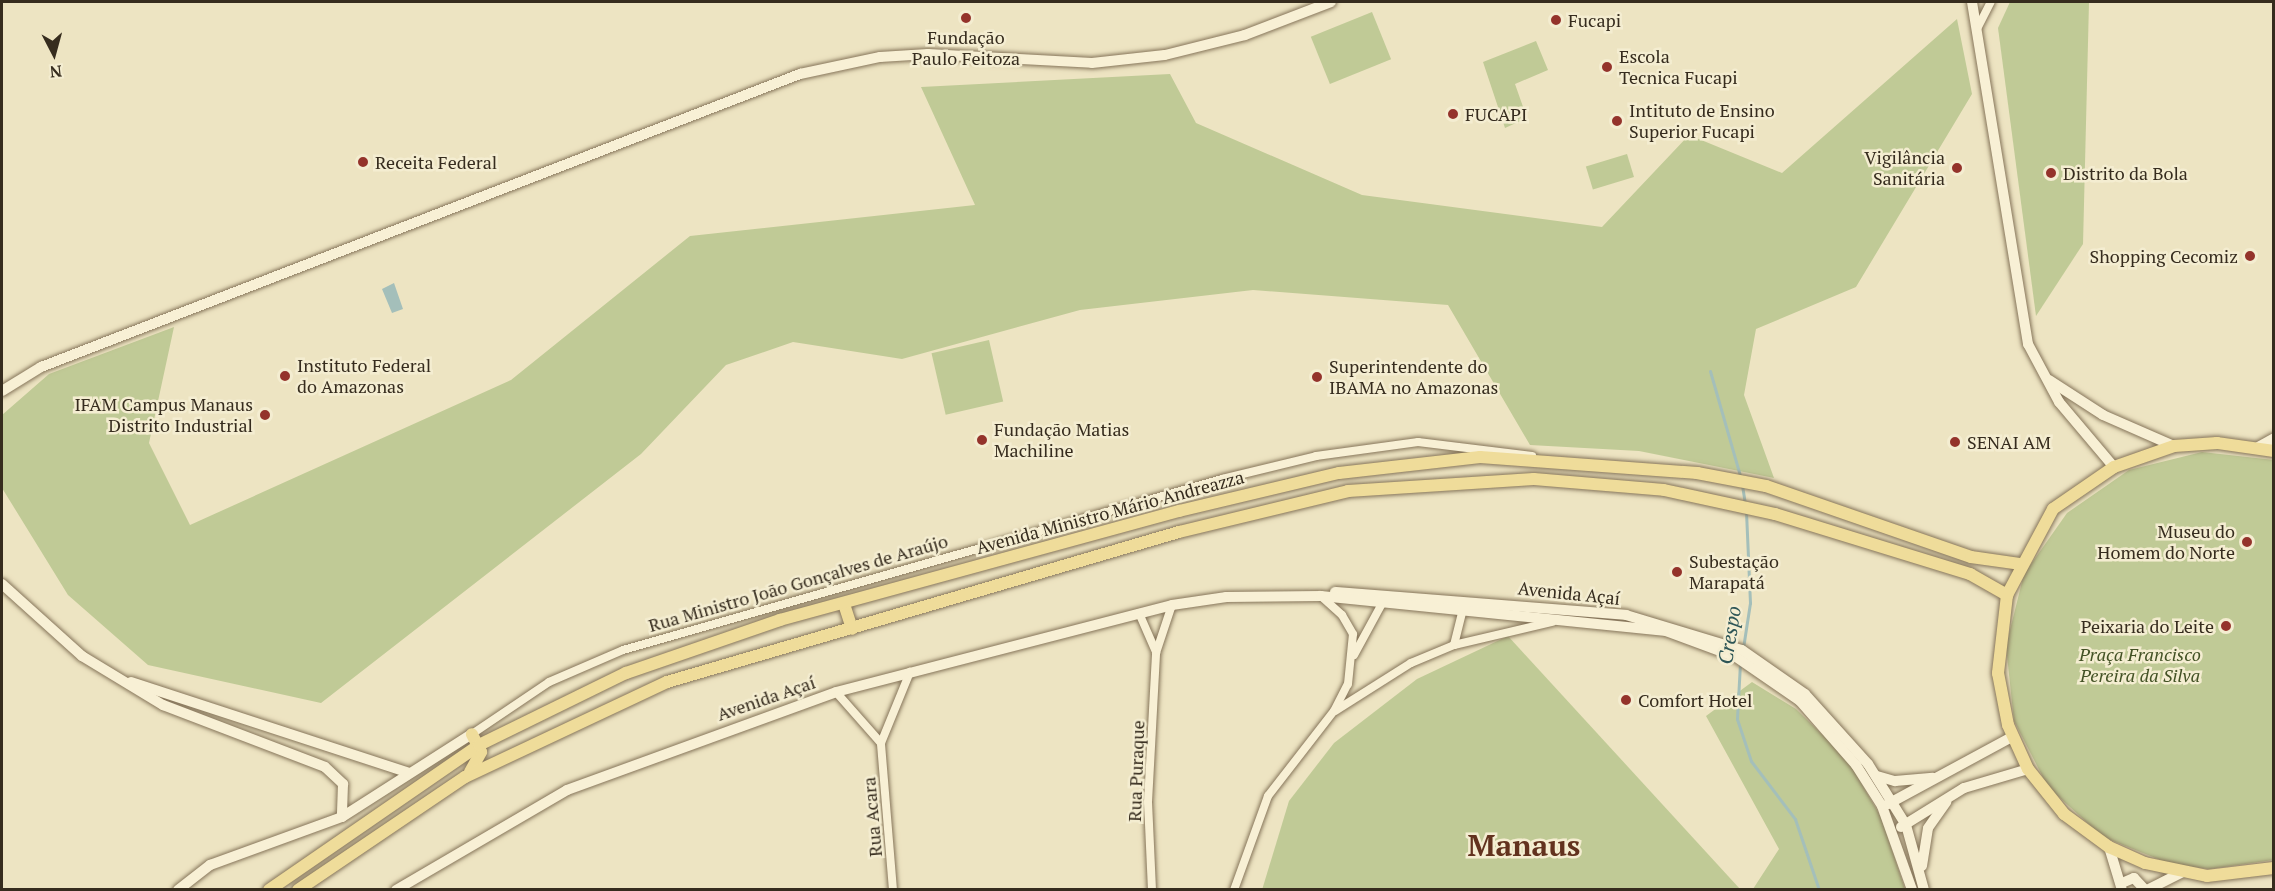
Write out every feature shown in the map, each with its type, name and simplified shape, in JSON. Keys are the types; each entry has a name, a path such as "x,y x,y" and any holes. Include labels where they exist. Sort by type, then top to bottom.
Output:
{"main road":[{"path":"2274,451 2258,447 2174,446 2114,467 2053,509 2020,564 2007,595 1998,673 2012,737 2028,769 2064,814 2109,847 2183,872 2208,876 2274,868"},
{"name":"Avenida Ministro Mário Andreazza","path":"269,890 479,745 626,674 701,645 844,604 1329,475 1480,457 1537,457 1641,465 1766,486 1971,557 2020,564"},
{"name":"Avenida Ministro Mário Andreazza","path":"298,890 465,777 667,682 1301,501 1348,491 1480,479 1583,482 1728,502 1970,574 2007,595"},
{"path":"844,604 852,628"},
{"path":"465,777 481,758 479,745 472,734"}],"street":[{"path":"2,391 41,367 800,74 880,57 928,54 1092,63 1156,56 1245,34 1331,2"},
{"path":"1972,2 2021,323 2041,375 2114,467"},
{"path":"1977,31 1991,2"},
{"path":"2041,375 2103,415 2174,446"},
{"path":"2258,447 2274,438"},
{"name":"Rua Ministro João Gonçalves de Araújo","path":"472,734 549,682 623,650 1222,479 1316,456 1418,442 1537,457"},
{"path":"2,584 50,631 115,677 205,724 325,767 343,784 342,817"},
{"name":"Avenida Açaí","path":"396,890 567,790 836,692 1225,590 1384,600 1463,613 1565,620 1666,632 1769,675 1800,701 1856,765 1882,806 1893,831 1912,890"},
{"path":"1320,596 1342,615 1353,634 1353,657"},
{"name":"Avenida Açaí","path":"1172,605 1226,597 1464,599 1626,615 1742,650 1806,694 1876,776 1906,825 1923,885"},
{"path":"1454,645 1463,613 1464,599"},
{"path":"1233,890 1268,796 1334,711 1353,657 1384,600"},
{"name":"Rua Puraque","path":"1152,890 1148,802 1156,653 1172,605"},
{"name":"Rua Puraque","path":"1139,613 1156,653"},
{"path":"1334,711 1411,663 1454,645 1565,620"},
{"name":"Rua Acara","path":"893,890 881,743 911,671"},
{"path":"115,677 212,707 335,751 411,773"},
{"path":"836,692 881,743"},
{"path":"205,724 212,707"},
{"path":"178,890 210,865 342,817 472,734"},
{"path":"1882,806 1945,776 2012,737"},
{"path":"325,767 335,751"},
{"path":"1893,831 1955,793 2028,769"},
{"path":"1876,776 1909,782 1945,776"},
{"path":"1923,885 1928,828 1955,793"},
{"path":"2109,847 2122,886 2134,878 2146,890 2183,872"}],"green space":[{"name":"Distrito da Bola","path":"2010,2 2089,2 2083,244 2036,316 1998,28"},
{"path":"1372,12 1391,59 1330,84 1311,37"},
{"path":"1957,19 1972,94 1856,287 1756,329 1744,395 1774,478 1639,451 1530,445 1448,305 1253,290 1080,310 902,359 793,342 726,365 641,454 321,703 148,665 68,595 2,488 2,415 49,374 174,327 149,443 190,525 511,380 690,236 975,205 921,87 1170,74 1196,123 1362,195 1602,227 1689,135 1782,173"},
{"path":"1536,41 1548,70 1515,84 1527,118 1505,128 1483,62"},
{"path":"1627,154 1634,177 1593,190 1586,167"},
{"path":"989,340 1003,401 946,415 932,353"},
{"name":"Praça Francisco Pereira da Silva","path":"2202,452 2274,460 2273,860 2210,869 2173,865 2103,837 2048,787 2014,721 2006,646 2024,574 2067,513 2129,470"},
{"path":"1508,636 1740,889 1262,890 1289,801 1334,743 1417,679"},
{"path":"1752,682 1796,709 1847,759 1881,817 1905,889 1753,889 1779,849 1706,716"}],"water":[{"path":"394,283 403,309 392,313 382,289"}],"waterway":[{"name":"Crespo","path":"1710,371 1741,479"},
{"name":"Crespo","path":"1742,485 1745,505"},
{"name":"Crespo","path":"1743,648 1750,603 1746,512"},
{"name":"Crespo","path":"1740,663 1737,719 1751,761 1795,819 1819,890"}],"place":[{"name":"Fundação Paulo Feitoza","path":"966,18"},
{"name":"Fucapi","path":"1556,20"},
{"name":"Escola Tecnica Fucapi","path":"1607,67"},
{"name":"FUCAPI","path":"1453,114"},
{"name":"Intituto de Ensino Superior Fucapi","path":"1617,121"},
{"name":"Receita Federal","path":"363,162"},
{"name":"Vigilância Sanitária","path":"1957,168"},
{"name":"Distrito da Bola","path":"2051,173"},
{"name":"Shopping Cecomiz","path":"2250,256"},
{"name":"Instituto Federal do Amazonas","path":"285,376"},
{"name":"Superintendente do IBAMA no Amazonas","path":"1317,377"},
{"name":"IFAM Campus Manaus Distrito Industrial","path":"265,415"},
{"name":"Fundação Matias Machiline","path":"982,440"},
{"name":"SENAI AM","path":"1955,442"},
{"name":"Museu do Homem do Norte","path":"2247,542"},
{"name":"Subestação Marapatá","path":"1677,572"},
{"name":"Peixaria do Leite","path":"2226,626"},
{"name":"Comfort Hotel","path":"1626,700"}],"district":[{"name":"Manaus","path":"1524,845"}]}
